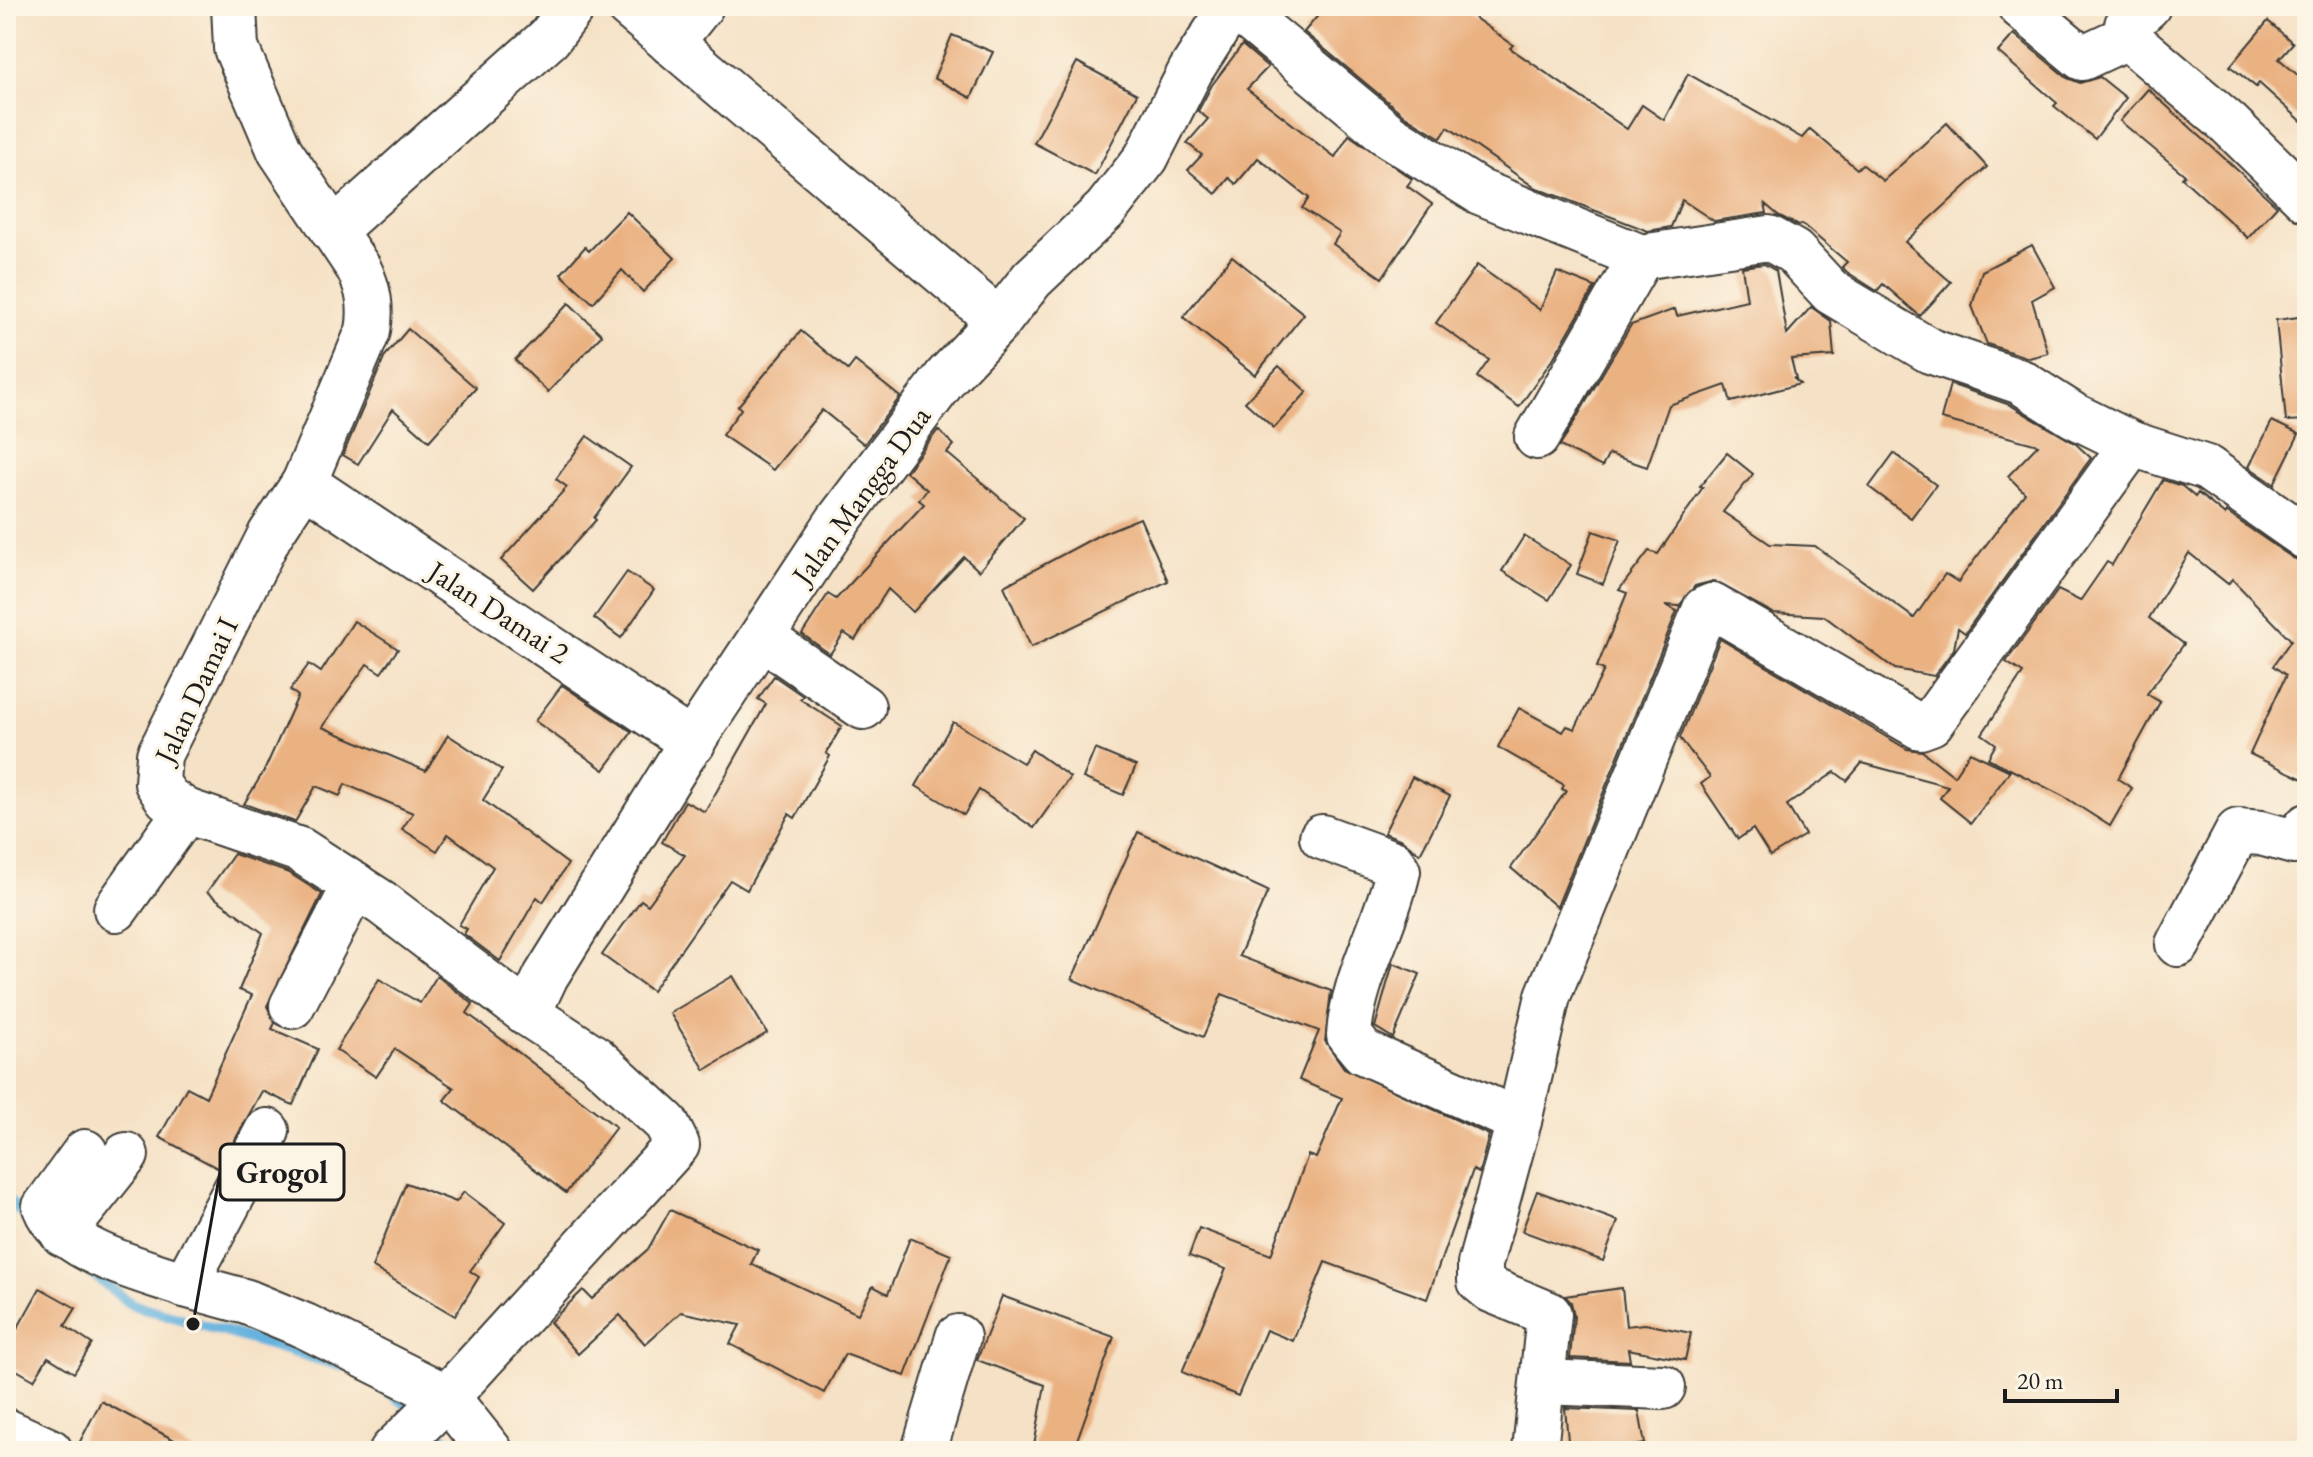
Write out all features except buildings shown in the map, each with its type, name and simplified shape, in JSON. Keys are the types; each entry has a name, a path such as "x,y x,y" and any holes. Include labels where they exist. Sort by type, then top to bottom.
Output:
{"street":[{"path":"234,6 236,48 280,151 367,285 371,313 368,331 304,483"},
{"path":"333,231 549,38 573,6"},
{"path":"628,6 999,321"},
{"path":"671,43 701,6"},
{"path":"1233,6 1390,136 1467,184 1641,257 1769,238 1794,252 1831,292 1930,351 2021,382 2073,415 2132,444 2207,468 2307,538"},
{"name":"Jalan Mangga Dua","path":"528,1014 546,976 838,521 947,376 999,321 1032,279 1105,210 1146,158 1191,70 1233,6"},
{"path":"2020,6 2082,58 2138,22 2228,123 2307,200"},
{"path":"1537,437 1641,257"},
{"path":"1535,1451 1549,1314 1491,1290 1480,1281 1480,1264 1519,1121 1548,996 1705,609 1712,606 1920,727 1931,723 2132,444"},
{"name":"Jalan Damai 2","path":"304,483 693,743"},
{"name":"Jalan Damai I","path":"304,483 270,535 159,755 157,783 167,798 186,811 300,850 368,894 528,1014 595,1058 666,1123 677,1145 663,1164 419,1424"},
{"path":"763,638 863,707"},
{"path":"116,909 186,811"},
{"path":"2178,944 2238,831 2261,833 2294,842 2307,826"},
{"path":"1322,837 1393,863 1398,871 1373,939 1351,1015 1349,1035 1363,1052 1519,1121"},
{"path":"292,1006 368,894"},
{"path":"185,1285 267,1131"},
{"path":"106,1153 63,1234 108,1258 185,1285 247,1302 305,1326 419,1424 490,1451"},
{"path":"924,1451 958,1337"},
{"path":"1543,1382 1663,1387"},
{"path":"6,1431 50,1451"}],"waterway":[{"path":"6,1199 36,1224"},
{"path":"85,1268 131,1304 342,1366"},
{"path":"385,1389 420,1414"},
{"path":"432,1426 457,1451"}],"place":[{"name":"Grogol","path":"193,1324"}]}
